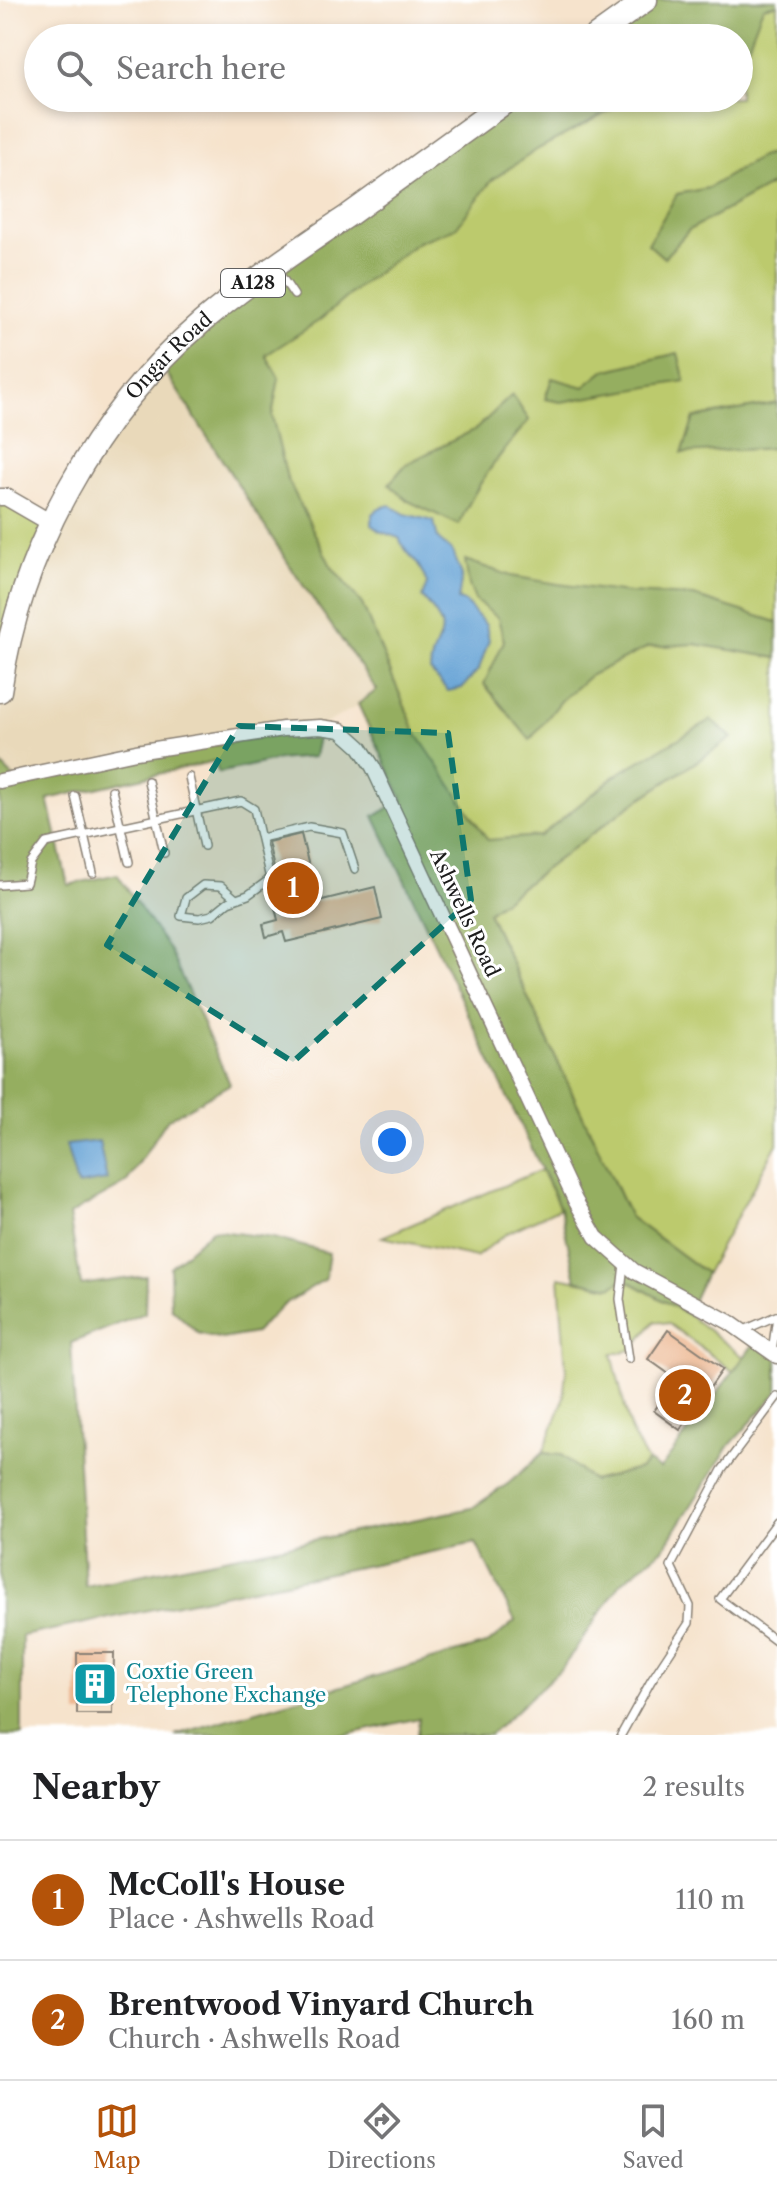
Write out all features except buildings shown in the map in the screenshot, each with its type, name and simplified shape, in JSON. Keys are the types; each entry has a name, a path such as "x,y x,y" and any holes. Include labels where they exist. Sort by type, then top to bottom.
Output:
{"main road":[{"path":"613,24 646,0"},
{"name":"Ongar Road","path":"0,691 15,617 51,523 65,495 129,397 202,323 279,272 492,112"}],"street":[{"path":"0,497 6,497 51,523"},
{"name":"Ashwells Road","path":"0,781 136,752 283,729 320,727 341,730 360,747 373,767 575,1200 596,1237 634,1271 742,1331 774,1354"}],"lane":[{"path":"279,272 294,295"},
{"path":"189,777 204,846"},
{"path":"148,781 164,853"},
{"path":"112,790 129,862"},
{"path":"75,796 93,873"},
{"path":"0,885 26,883 31,863 46,843 241,801 254,809 270,879 248,895 228,902 212,915 199,918 181,916 186,898 203,885 221,886 236,899"},
{"path":"261,838 309,827 343,833 355,869"},
{"path":"624,1262 620,1299 629,1359"},
{"path":"742,1331 777,1316 774,1354"},
{"path":"621,1735 689,1623 690,1606 671,1566 722,1470 777,1397"},
{"path":"777,1522 720,1599 777,1642"}],"highlighted area":[{"path":"239,726 448,733 471,900 293,1062 107,945"}],"shaded area":[{"path":"160,363 296,575 377,690 320,727 15,779 0,764 0,691 51,523"}],"green space":[{"path":"646,0 777,0 777,4 763,7 753,33 753,24 613,24"},
{"path":"777,0 777,1144 706,1273 630,1217 488,912 625,809 726,742 481,897 377,690 296,575 160,363 492,112 753,112 753,24 661,24"},
{"path":"492,112 608,112 538,149 492,180 456,228 418,242 320,320 266,355 279,378 272,416 287,478 331,566 362,604 416,733 488,840 540,836 619,773 711,720 732,738 625,809 488,912 630,1217 706,1273 687,1314 625,1279 611,1287 576,1280 560,1208 374,816 403,801 358,704 377,690 296,575 160,363"},
{"path":"777,152 777,182 689,230 664,258 648,244 677,194 708,188 760,157"},
{"path":"678,353 685,381 561,402 545,399 552,378 584,387 604,371"},
{"path":"512,395 529,420 481,483 459,525 408,501 389,484 406,464 476,429"},
{"path":"777,403 777,448 682,453 694,418"},
{"path":"0,497 51,523 11,637 0,630"},
{"path":"465,560 511,576 558,584 628,593 694,596 777,622 777,658 695,644 648,647 589,676 562,700 530,740 484,684 504,641 498,618 475,600"},
{"path":"320,727 314,757 276,760 218,773 215,761 48,799 68,885 117,874 170,951 230,1084 167,1120 126,1183 69,1215 81,1285 146,1276 145,1313 71,1343 85,1586 472,1508 509,1483 543,1453 561,1455 593,1481 639,1469 648,1462 660,1469 756,1341 777,1356 777,1393 729,1446 664,1548 621,1583 563,1667 490,1735 417,1735 419,1718 345,1735 175,1735 489,1643 515,1621 476,1543 22,1636 22,1735 0,1735 0,764 15,779"},
{"path":"541,1170 560,1208 507,1233 476,1257 382,1237"},
{"path":"212,1230 273,1238 329,1253 325,1279 280,1307 255,1333 222,1339 198,1333 171,1308 170,1267"},
{"path":"559,1277 610,1287 624,1279 687,1314 745,1358 734,1372 669,1324 655,1321 631,1350 612,1354 631,1432 648,1462 639,1469 592,1481 561,1455 543,1453 563,1401 566,1370"}],"water":[{"path":"390,505 405,514 434,521 438,539 453,552 462,575 458,600 465,602 486,625 489,640 479,669 462,688 448,691 430,671 442,628 422,597 427,584 421,569 399,538 372,525 372,514"},
{"path":"99,1141 107,1180 77,1185 66,1145"}],"place":[{"name":"McColl's House","path":"293,888"},
{"name":"Brentwood Vinyard Church","path":"685,1395"},
{"name":"Coxtie Green Telephone Exchange","path":"95,1684"}]}
